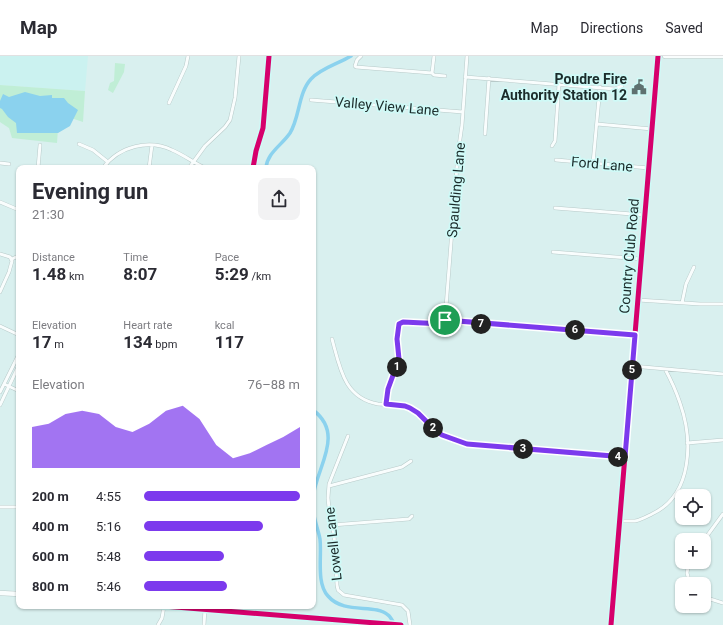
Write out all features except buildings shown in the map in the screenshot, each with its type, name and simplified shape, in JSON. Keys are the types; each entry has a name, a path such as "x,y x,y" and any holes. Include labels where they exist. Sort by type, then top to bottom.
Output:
{"main road":[{"path":"253,165 263,128 269,56"},
{"path":"665,56 723,56"},
{"path":"0,593 16,594"},
{"path":"206,609 340,623 401,625"}],"street":[{"path":"169,103 186,66 188,56"},
{"path":"192,165 205,146 225,127 230,120 235,98 239,56"},
{"path":"361,56 356,62 356,67 432,73 434,75 445,76"},
{"path":"432,73 434,56"},
{"name":"Spaulding Lane","path":"386,404 388,389 399,359 397,339 399,324 403,322 444,324 445,320 458,153 463,112 466,56"},
{"name":"Country Club Road","path":"611,625 658,56"},
{"path":"465,77 600,88 615,88 622,86"},
{"path":"485,134 490,78"},
{"path":"552,146 555,141 559,84"},
{"path":"593,163 600,88"},
{"name":"Valley View Lane","path":"311,100 463,112"},
{"path":"596,124 652,129"},
{"path":"79,144 93,150 108,162"},
{"path":"38,165 40,145"},
{"path":"106,165 116,155 128,149 143,145 152,145 171,150 200,165"},
{"path":"149,165 152,145"},
{"name":"Ford Lane","path":"556,160 649,168"},
{"path":"0,163 9,164"},
{"path":"0,202 16,209"},
{"path":"555,208 645,215"},
{"path":"553,252 641,259"},
{"path":"0,254 12,259"},
{"path":"12,259 16,257"},
{"path":"0,292 10,272 12,259"},
{"path":"682,303 686,284 694,267"},
{"path":"638,300 723,304"},
{"path":"445,320 635,335"},
{"path":"0,326 16,334"},
{"path":"332,340 341,372 347,385 355,393 373,403 405,406 410,408 418,413 442,435 467,444 625,457"},
{"path":"0,392 16,360"},
{"path":"632,366 723,374"},
{"path":"619,521 635,521 658,512 673,498 685,473 687,443 685,424 672,382 665,369"},
{"path":"0,406 16,371"},
{"path":"4,384 16,390"},
{"name":"Lowell Lane","path":"348,436 329,486 328,498 334,534 338,590 344,595 402,605 406,608 409,614 410,625"},
{"path":"687,443 723,440"},
{"path":"329,486 402,467 411,461"},
{"path":"0,506 16,507"},
{"path":"709,533 723,514"},
{"path":"332,525 409,519 412,516"},
{"path":"711,599 723,603"},
{"path":"158,625 162,618 164,609"},
{"path":"204,625 206,609"}],"shaded area":[{"path":"0,56 88,56 85,91 0,85"}],"green space":[{"path":"115,63 125,64 124,72 113,93 108,90 110,83 114,81"},
{"path":"0,85 85,91 83,122 59,114 57,143 12,138 9,128 0,122"}],"water":[{"path":"25,92 40,96 52,95 52,98 64,98 78,110 70,126 58,133 17,133 16,123 0,108 0,101 3,94 9,97"}],"waterway":[{"path":"267,165 272,153 290,133 296,120 301,98 311,79 325,69 351,56"},
{"path":"316,413 322,419 327,429 328,440 316,482"},
{"path":"316,524 320,539 320,569 324,591 335,602 342,605 382,612 389,616 395,625"}],"cycle path":[{"path":"254,165 263,128 269,56"},
{"path":"611,625 658,56"},
{"path":"201,609 401,625"}],"place":[{"name":"Poudre Fire Authority Station 12","path":"639,87"}],"route":[{"path":"445,320 635,335 625,457 467,444 451,440 442,435 418,413 410,408 386,404 390,381 398,365 399,359 397,339 399,324 403,322 444,324 445,320"}]}
